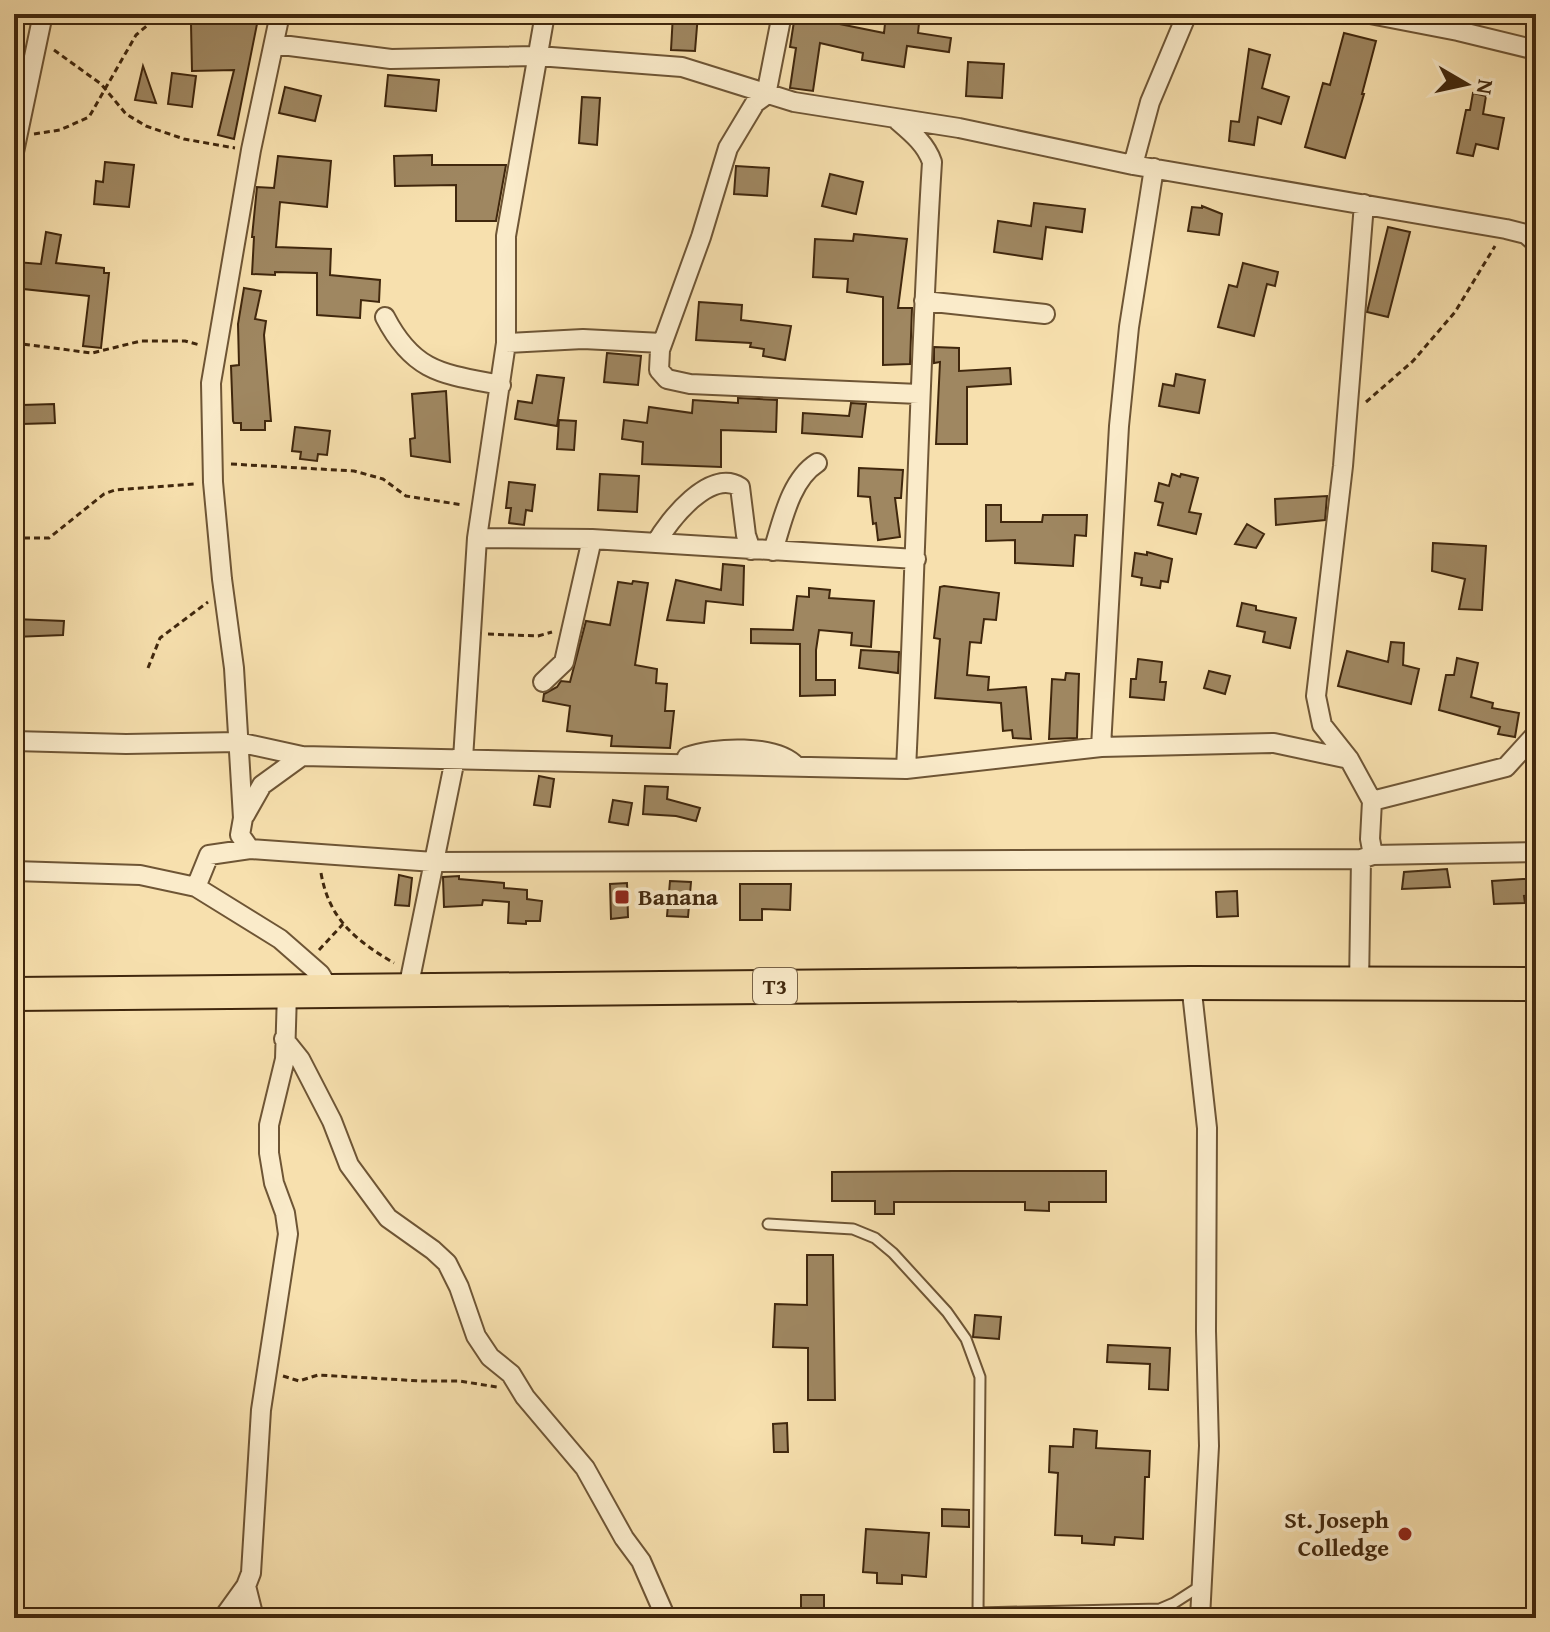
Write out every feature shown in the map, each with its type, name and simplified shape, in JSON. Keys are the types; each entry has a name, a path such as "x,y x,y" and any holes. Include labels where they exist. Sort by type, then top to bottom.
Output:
{"highway":[{"name":"T3","path":"14,994 331,992 409,981 1536,984"}],"street":[{"path":"16,144 43,14"},
{"path":"250,849 240,835 243,818 234,668 213,482 211,383 251,150 280,14"},
{"path":"409,981 459,759 473,634 477,538 506,343 506,236 545,14"},
{"path":"782,14 766,95 755,103 728,148 701,237 662,343 658,366 667,379 690,384 919,394"},
{"path":"1133,165 1150,102 1187,14"},
{"path":"1370,14 1536,50"},
{"path":"274,44 391,59 538,56 682,67 794,102 959,128 1133,165 1506,229 1533,237"},
{"path":"897,120 915,135 932,162"},
{"path":"906,769 916,559 919,394 932,162 941,144 959,128"},
{"path":"1101,747 1119,426 1129,327 1154,168"},
{"path":"1359,985 1372,801 1349,759 1322,725 1316,696 1348,414 1364,204"},
{"path":"924,301 1045,314"},
{"path":"385,317 394,335 411,356 426,367 501,385"},
{"path":"506,343 583,339 662,343"},
{"path":"773,551 798,485 810,467 817,463"},
{"path":"656,543 701,490 733,484 740,487 751,550"},
{"path":"477,538 592,539 916,559"},
{"path":"543,682 564,662 592,539"},
{"path":"1372,801 1506,767 1536,734"},
{"path":"14,741 126,744 238,742 302,756 906,769 1101,747 1274,743 1349,759"},
{"path":"243,818 262,785 302,756"},
{"path":"196,887 209,855 250,849 434,862 1367,857 1536,852"},
{"path":"14,871 140,875 196,887 280,939 320,974 331,992"},
{"path":"1191,983 1207,1128 1209,1446 1200,1618"},
{"path":"223,1618 246,1586 252,1560 261,1410 288,1234 269,1153 269,1125 285,1059 287,993"},
{"path":"284,1039 300,1059 313,1084 349,1165 388,1218 447,1263 476,1336 490,1357 511,1374 585,1468 624,1538 641,1561 666,1618"},
{"path":"246,1586 254,1618"}],"lane":[{"path":"768,1224 853,1229 875,1238 893,1253 947,1312 966,1339 980,1377 978,1613"},
{"path":"909,1618 978,1613 1160,1609 1202,1585"}],"path":[{"path":"16,144 89,117 136,35 150,23"},
{"path":"37,40 79,67 106,90 126,114 146,126 184,139 251,150"},
{"path":"1348,414 1413,361 1455,312 1506,229"},
{"path":"14,343 92,353 141,341 166,340 185,341 215,349"},
{"path":"212,462 354,471 383,479 406,496 483,507"},
{"path":"14,538 49,538 104,494 115,490 213,482"},
{"path":"148,668 160,638 223,590"},
{"path":"473,634 538,636 574,623"},
{"path":"318,854 326,897 343,924 409,981"},
{"path":"268,1364 286,1378 299,1381 318,1375 459,1381 492,1388 516,1382"}],"building":[{"path":"194,14 259,14 234,139 218,135 234,70 192,71 191,24"},
{"path":"673,14 698,14 695,51 671,50"},
{"path":"886,14 920,14 918,33 951,38 949,52 907,46 904,67 862,60 863,53 820,43 813,91 790,88 796,48 790,47 795,15 884,33"},
{"path":"1344,33 1376,41 1345,158 1305,147 1323,83 1330,85"},
{"path":"1249,49 1270,55 1262,88 1289,97 1281,124 1258,117 1254,145 1229,141 1231,121 1239,122"},
{"path":"968,62 1004,64 1002,98 966,96"},
{"path":"143,66 156,103 135,100"},
{"path":"172,73 196,76 192,107 168,104"},
{"path":"388,75 439,80 436,111 385,106"},
{"path":"285,87 321,96 315,121 279,113"},
{"path":"1473,93 1486,96 1483,114 1504,118 1498,149 1476,144 1473,156 1457,153"},
{"path":"582,97 600,98 597,145 579,143"},
{"path":"432,155 432,165 506,165 496,221 456,221 456,185 395,186 394,156"},
{"path":"278,156 331,161 327,207 280,202 276,247 331,249 330,275 380,280 379,302 361,300 360,318 317,315 317,273 252,274 257,187 274,188"},
{"path":"105,162 134,165 129,207 94,204 96,181 103,182"},
{"path":"736,166 769,168 767,196 734,194"},
{"path":"830,174 863,182 856,214 822,206"},
{"path":"1034,203 1085,209 1082,232 1046,227 1042,259 994,252 998,221 1031,226"},
{"path":"1202,206 1222,214 1219,235 1188,231 1192,207"},
{"path":"1388,227 1410,232 1388,317 1367,312"},
{"path":"46,232 61,235 56,263 104,268 104,273 109,273 101,348 83,346 89,296 14,288 16,262 41,264"},
{"path":"854,234 907,239 898,308 912,308 910,364 883,365 883,297 847,292 848,279 813,277 815,239 853,241"},
{"path":"1243,263 1278,272 1275,286 1267,284 1254,336 1218,327 1229,285 1237,287"},
{"path":"244,288 261,291 255,319 266,321 264,335 271,421 265,421 265,430 241,430 241,423 233,421 231,366 239,365 238,324"},
{"path":"699,302 742,305 741,320 791,326 785,360 763,356 764,349 750,347 751,343 696,340"},
{"path":"934,347 959,348 959,371 1010,368 1011,384 967,387 967,444 936,444 940,362 934,363"},
{"path":"607,353 641,356 638,385 604,382"},
{"path":"1176,374 1205,380 1199,413 1159,406 1163,384 1174,386"},
{"path":"537,375 564,378 557,426 515,419 518,401 532,403"},
{"path":"446,391 450,462 411,456 410,439 415,438 412,394"},
{"path":"738,398 777,400 776,432 721,430 721,467 642,464 643,442 622,439 624,420 647,423 649,407 692,413 693,400 738,403"},
{"path":"851,403 866,404 862,437 802,433 803,413 849,416"},
{"path":"54,404 55,423 22,424 22,405"},
{"path":"559,420 576,421 574,450 557,449"},
{"path":"295,427 330,431 327,455 318,454 317,461 300,459 301,452 292,451"},
{"path":"859,468 903,470 901,498 895,498 900,537 878,540 870,497 858,496"},
{"path":"600,474 639,476 637,512 598,510"},
{"path":"1172,474 1198,478 1189,512 1201,514 1196,534 1158,525 1163,503 1155,501 1159,483 1169,486"},
{"path":"509,482 535,485 532,511 526,510 524,525 509,523 511,508 506,508"},
{"path":"1327,496 1325,520 1276,525 1275,499"},
{"path":"986,505 1001,505 1001,522 1042,522 1043,515 1087,515 1086,536 1075,535 1073,566 1015,563 1015,540 986,541"},
{"path":"1247,524 1264,534 1256,548 1235,544"},
{"path":"1433,543 1486,546 1482,610 1459,609 1465,579 1432,571"},
{"path":"1147,552 1172,559 1168,582 1161,581 1160,588 1141,585 1142,578 1132,576 1135,553 1147,555"},
{"path":"723,564 744,566 743,605 706,601 704,623 667,620 676,580 721,590"},
{"path":"633,581 648,583 635,665 657,669 656,683 667,684 665,711 674,711 670,748 611,746 612,736 567,731 570,706 543,701 544,694 561,681 570,682 586,621 610,625 618,582 632,584"},
{"path":"940,587 999,593 996,620 984,619 981,643 970,642 967,675 989,677 988,690 1026,687 1031,739 1013,738 1012,730 1003,731 1001,703 935,698 940,639 934,638"},
{"path":"809,588 830,590 829,598 874,601 871,647 851,645 852,633 819,630 816,680 835,680 835,695 800,696 800,644 751,643 751,629 793,630 797,596 809,597"},
{"path":"1242,603 1256,606 1256,610 1296,618 1290,648 1263,642 1265,632 1237,626"},
{"path":"14,619 64,621 63,635 14,637"},
{"path":"1391,642 1404,643 1403,665 1419,669 1411,704 1338,686 1347,651 1388,662"},
{"path":"861,650 899,652 898,673 859,668"},
{"path":"1457,658 1478,663 1471,697 1493,703 1492,708 1519,713 1515,737 1498,734 1500,727 1439,710 1446,675 1454,675"},
{"path":"1138,659 1162,662 1160,682 1166,682 1164,700 1130,697 1131,679 1136,679"},
{"path":"1209,671 1230,676 1225,694 1204,688"},
{"path":"1066,673 1079,674 1077,738 1049,739 1052,679 1065,680"},
{"path":"539,776 554,779 550,807 534,805"},
{"path":"645,786 668,787 667,799 700,808 696,821 643,814"},
{"path":"613,800 632,803 628,825 609,822"},
{"path":"1447,869 1450,887 1402,889 1404,872"},
{"path":"399,875 412,878 409,906 395,905"},
{"path":"459,876 459,879 504,883 504,888 527,890 527,899 542,901 540,921 508,923 509,902 483,900 482,905 444,907 443,877"},
{"path":"1536,879 1536,895 1524,896 1525,903 1494,904 1492,881"},
{"path":"670,881 691,882 688,917 667,916"},
{"path":"627,883 628,917 611,919 610,884"},
{"path":"740,884 791,884 790,910 762,909 762,920 740,920"},
{"path":"1237,891 1238,916 1217,917 1216,892"},
{"path":"1106,1171 1106,1202 1049,1202 1049,1211 1025,1210 1025,1202 894,1202 894,1214 875,1214 875,1201 832,1201 832,1172"},
{"path":"807,1255 833,1255 835,1400 808,1400 808,1348 773,1347 775,1304 807,1305"},
{"path":"975,1315 1001,1317 999,1339 973,1337"},
{"path":"1108,1345 1170,1348 1168,1390 1149,1389 1150,1364 1107,1362"},
{"path":"787,1423 788,1452 774,1452 773,1424"},
{"path":"1074,1429 1097,1431 1096,1448 1150,1451 1149,1477 1145,1477 1143,1539 1115,1537 1114,1545 1082,1543 1082,1536 1055,1535 1058,1473 1049,1472 1050,1446 1073,1447"},
{"path":"942,1509 969,1510 969,1527 942,1526"},
{"path":"866,1529 929,1533 926,1577 902,1575 902,1584 877,1583 877,1573 863,1572"},
{"path":"801,1595 824,1595 824,1610 801,1610"}],"place":[{"name":"Banana","path":"622,897"},
{"name":"St. Joseph Colledge","path":"1405,1534"}]}
